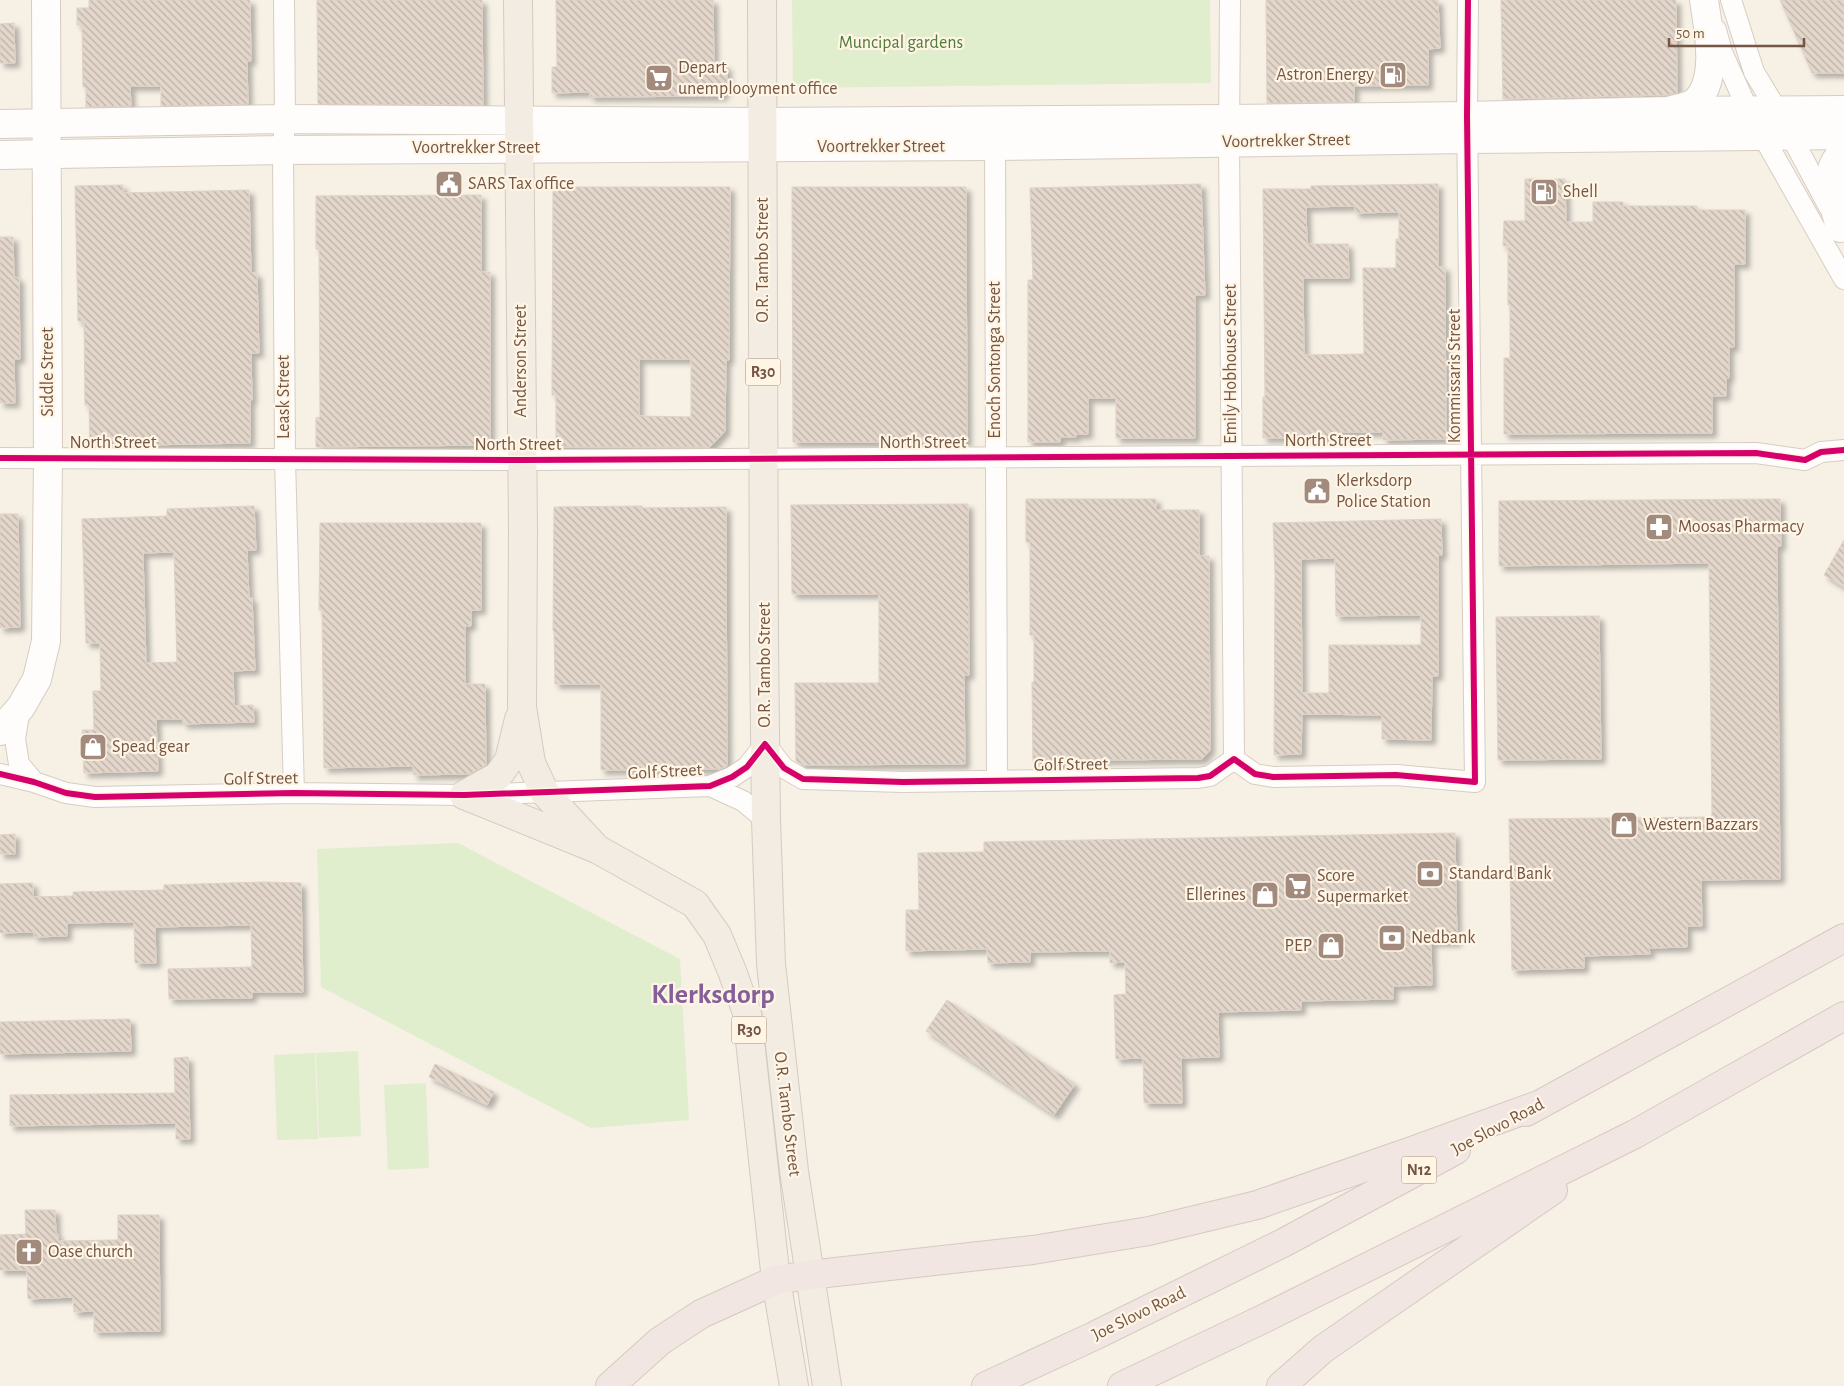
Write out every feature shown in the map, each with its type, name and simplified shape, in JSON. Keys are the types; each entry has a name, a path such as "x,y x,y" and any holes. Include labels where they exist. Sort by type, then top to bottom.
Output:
{"highway":[{"name":"Joe Slovo Road","path":"986,1386 1094,1336 1283,1243 1844,938"},
{"path":"1122,1386 1261,1320 1635,1134 1844,1016"},
{"path":"610,1386 660,1341 701,1314 776,1280 1033,1250 1149,1231 1257,1205 1541,1104"},
{"path":"1281,1386 1323,1349 1635,1134"}],"main road":[{"name":"Anderson Street","path":"518,0 521,121 522,707 531,763 545,792 597,849"},
{"name":"O.R. Tambo Street","path":"762,0 765,744 770,964 794,1171 827,1386"},
{"path":"464,795 498,776 509,760 522,707"},
{"path":"464,795 597,849"},
{"name":"O.R. Tambo Street","path":"597,849 695,904 717,935 732,970 747,1013 776,1280 794,1386"}],"street":[{"name":"Siddle Street","path":"0,731 20,707 37,679 46,641 48,458 46,0"},
{"name":"Leask Street","path":"284,0 284,458 294,793"},
{"name":"Emily Hobhouse Street","path":"1230,0 1229,130 1234,759"},
{"name":"Kommissaris Street","path":"1234,759 1256,774 1273,777 1396,775 1475,782 1467,127 1468,0"},
{"path":"1706,0 1722,52 1748,110 1844,279"},
{"path":"1670,110 1694,103 1701,94 1709,76 1711,57 1706,0"},
{"path":"1731,0 1754,72 1791,135 1842,232"},
{"name":"Voortrekker Street","path":"1467,127 1670,110 1844,110"},
{"name":"Voortrekker Street","path":"0,124 285,119 521,121 994,146 1229,130 1467,127 1762,137 1844,135"},
{"name":"Voortrekker Street","path":"0,155 520,148 762,135 996,119 1229,130"},
{"name":"Enoch Sontonga Street","path":"996,119 994,146 996,781"},
{"path":"1842,232 1829,182 1839,155 1844,150"},
{"name":"North Street","path":"0,458 522,460 1756,453 1805,460 1821,452 1844,450"},
{"path":"20,707 15,739 19,764 34,782"},
{"name":"Golf Street","path":"0,774 34,782 66,793 95,798 294,793 464,795 710,786 732,777 747,767 765,744 784,768 803,779 904,782 1198,778 1210,776 1234,759"},
{"name":"Golf Street","path":"710,786 743,801 766,820"}],"green space":[{"name":"Muncipal gardens","path":"792,0 1210,0 1211,83 793,88"},
{"path":"458,843 680,959 689,1120 591,1128 321,987 317,849"},
{"path":"358,1051 361,1136 319,1138 316,1053"},
{"path":"315,1053 318,1139 277,1140 274,1055"},
{"path":"426,1083 429,1168 388,1170 384,1085"}],"building":[{"path":"89,0 250,0 251,61 247,61 248,104 161,106 161,86 130,86 131,106 86,107 86,87 83,87 82,25 77,25 77,8 89,8"},
{"path":"317,0 482,0 483,105 318,104"},
{"path":"556,0 713,0 714,62 722,62 722,66 727,66 727,90 723,90 723,96 590,97 590,92 552,93 552,67 557,67"},
{"path":"1266,0 1438,0 1440,48 1428,49 1428,85 1354,86 1354,102 1267,103"},
{"path":"1501,0 1676,0 1677,93 1667,95 1503,99"},
{"path":"1780,0 1844,0 1844,73 1812,73"},
{"path":"14,23 15,63 0,63 0,24"},
{"path":"1525,179 1565,179 1566,222 1593,222 1593,202 1623,202 1623,206 1697,206 1697,210 1745,210 1745,264 1734,264 1734,347 1729,347 1729,378 1726,379 1726,396 1712,396 1712,433 1504,434 1504,358 1510,358 1510,305 1508,305 1508,246 1503,246 1504,221 1525,221"},
{"path":"1201,184 1205,295 1195,295 1195,438 1116,438 1116,398 1088,398 1088,434 1076,434 1076,437 1060,437 1060,442 1028,442 1028,280 1033,280 1030,188"},
{"path":"1438,184 1438,267 1445,267 1446,439 1383,440 1383,432 1338,432 1338,437 1263,438 1263,397 1265,397 1263,189 1311,189 1311,186","holes":["1355,206 1355,213 1399,212 1399,239 1396,239 1396,268 1363,268 1364,354 1304,355 1303,278 1349,278 1348,244 1307,244 1306,207"]},
{"path":"123,185 123,193 249,190 251,273 257,273 259,353 251,353 252,400 250,400 250,443 90,446 89,405 85,405 84,321 78,321 75,186"},
{"path":"553,187 730,187 729,360 726,360 725,431 710,447 556,447 556,395 552,395","holes":["639,359 691,359 691,417 639,416"]},
{"path":"792,187 966,187 967,442 793,442"},
{"path":"481,195 481,272 490,272 490,445 316,447 316,418 320,417 319,249 316,249 316,196"},
{"path":"0,237 13,237 14,277 19,278 20,359 14,359 15,403 0,403"},
{"path":"1026,499 1156,499 1156,510 1199,510 1199,556 1209,556 1210,750 1202,759 1101,760 1101,764 1033,766 1032,682 1034,682 1034,635 1030,635 1030,542 1026,542"},
{"path":"1780,499 1781,546 1777,546 1780,879 1701,880 1702,926 1687,926 1687,947 1649,948 1650,954 1584,956 1584,968 1512,970 1509,819 1712,817 1709,563 1499,566 1499,501"},
{"path":"968,504 969,675 964,675 965,764 803,765 796,761 795,683 879,683 879,594 792,594 791,505"},
{"path":"254,506 256,550 247,550 249,598 252,598 255,670 233,671 234,706 253,705 254,722 183,724 183,719 156,719 158,771 84,773 82,730 94,730 93,691 101,691 100,643 86,643 82,519 167,516 167,509","holes":["174,552 177,662 146,663 143,553"]},
{"path":"642,506 642,508 726,507 727,766 720,769 601,770 601,684 555,684 553,631 554,507"},
{"path":"0,514 18,514 20,627 0,628"},
{"path":"1441,519 1442,555 1438,555 1438,676 1432,676 1431,740 1382,739 1382,715 1302,714 1301,754 1274,755 1275,573 1273,523","holes":["1335,558 1336,616 1421,615 1421,645 1329,645 1329,693 1302,693 1301,559"]},
{"path":"320,523 481,523 481,610 471,610 471,626 465,626 465,684 485,684 486,765 469,774 414,775 413,766 324,768 322,610 319,610"},
{"path":"1844,540 1844,587 1824,575"},
{"path":"1599,616 1601,759 1498,760 1496,617"},
{"path":"1455,833 1457,942 1431,942 1432,985 1393,986 1393,999 1301,1001 1301,1010 1218,1012 1219,1057 1181,1058 1182,1103 1144,1103 1143,1058 1116,1059 1114,995 1126,994 1125,962 1110,963 1110,951 1030,952 1030,962 988,963 987,949 906,951 906,910 919,910 918,853 984,852 984,842"},
{"path":"15,834 15,854 0,854 0,835"},
{"path":"264,882 301,883 303,992 252,992 252,998 169,999 168,969 252,967 251,925 155,927 156,963 135,963 134,922 67,923 67,936 34,937 34,932 0,933 0,884 33,883 33,897 73,896 73,892 164,890 164,885"},
{"path":"947,1000 1075,1084 1054,1115 926,1031"},
{"path":"130,1019 131,1051 0,1054 0,1022"},
{"path":"188,1057 190,1139 176,1139 176,1123 10,1126 10,1095 175,1093 174,1058"},
{"path":"435,1064 494,1092 487,1105 429,1077"},
{"path":"25,1210 55,1210 58,1241 118,1240 118,1215 159,1215 160,1331 94,1332 94,1311 74,1312 73,1297 28,1299 27,1270 0,1270 0,1235 26,1234"}],"cycle path":[{"path":"0,774 34,782 66,793 95,797 294,793 464,795 710,786 732,777 747,767 765,744 784,768 803,779 903,782 1198,778 1210,776 1234,759 1255,774 1273,777 1396,775 1475,782 1467,116 1468,0"},
{"path":"0,458 522,460 1756,453 1805,460 1821,452 1844,450"}],"place":[{"name":"Astron Energy","path":"1393,75"},
{"name":"Depart unemplooyment office","path":"659,78"},
{"name":"SARS Tax office","path":"449,184"},
{"name":"Shell","path":"1544,192"},
{"name":"Klerksdorp Police Station","path":"1317,491"},
{"name":"Moosas Pharmacy","path":"1659,527"},
{"name":"Spead gear","path":"93,747"},
{"name":"Western Bazzars","path":"1624,825"},
{"name":"Standard Bank","path":"1430,874"},
{"name":"Score Supermarket","path":"1298,886"},
{"name":"Ellerines","path":"1265,895"},
{"name":"Nedbank","path":"1392,938"},
{"name":"PEP","path":"1331,946"},
{"name":"Oase church","path":"29,1252"}],"district":[{"name":"Klerksdorp","path":"713,995"}]}
